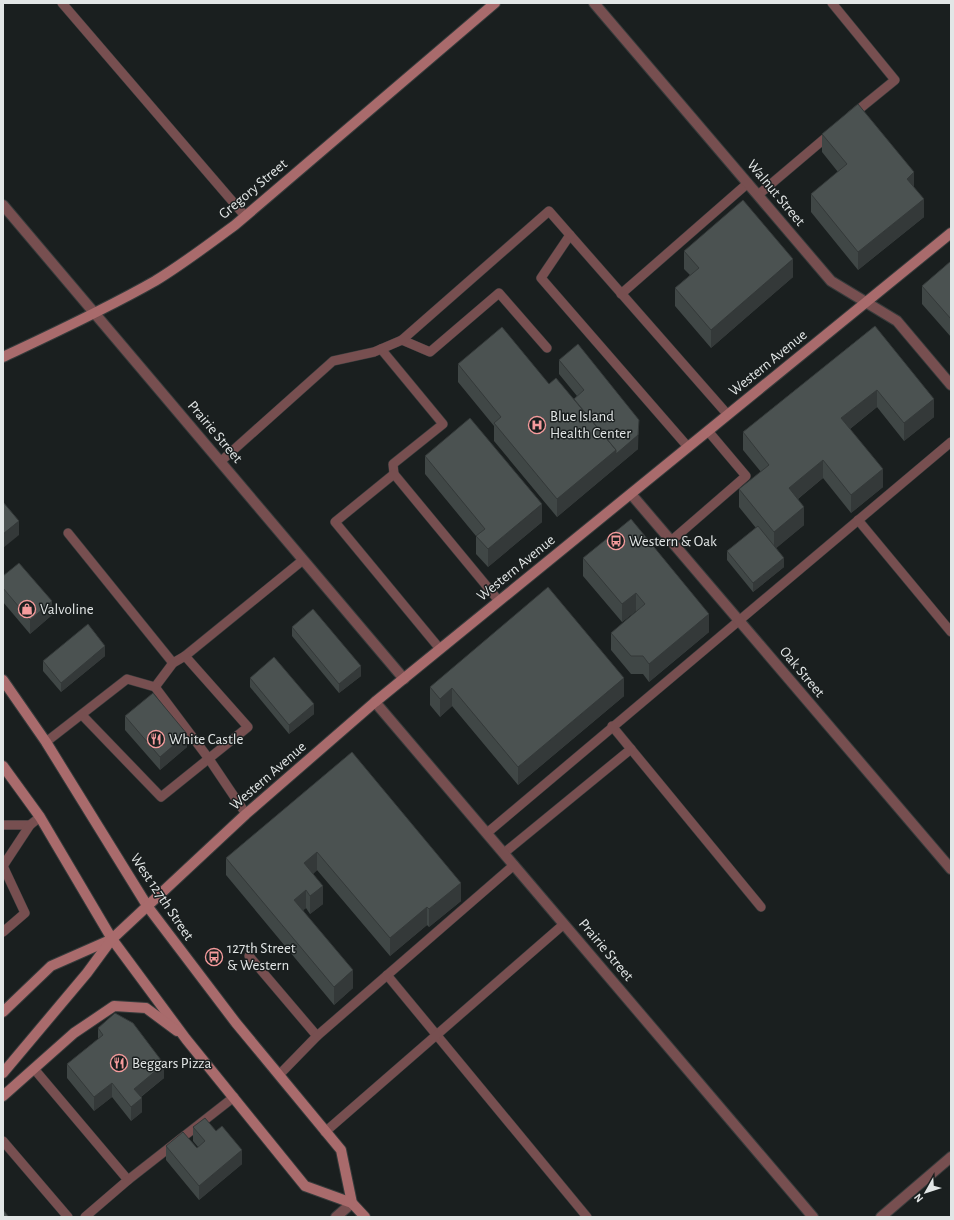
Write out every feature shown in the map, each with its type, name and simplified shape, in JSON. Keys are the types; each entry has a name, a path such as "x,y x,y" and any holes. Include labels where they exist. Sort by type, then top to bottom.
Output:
{"main road":[{"name":"Gregory Street","path":"3,357 94,314 162,276 199,252 245,216 495,3"},
{"name":"Western Avenue","path":"3,1073 86,973 112,939 246,814 375,702 951,233"},
{"name":"West 127th Street","path":"3,680 46,742 148,907 215,997 341,1150 352,1203"},
{"path":"3,766 40,817 112,939 186,1039 305,1186 352,1203 365,1217"},
{"name":"Western Avenue","path":"3,1012 51,966 112,939"},
{"path":"3,1096 35,1070 74,1033 114,1006 146,1008 186,1039"}],"street":[{"name":"Walnut Street","path":"594,3 831,281 897,322 951,385"},
{"name":"Prairie Street","path":"3,205 404,679"},
{"name":"Oak Street","path":"631,494 951,869"},
{"name":"Prairie Street","path":"375,702 813,1217"},
{"path":"881,1217 951,1157"},
{"path":"336,1217 352,1203"}],"lane":[{"path":"62,3 245,216"},
{"path":"832,3 895,80 847,120"},
{"path":"758,195 835,130"},
{"path":"621,294 748,183"},
{"path":"220,462 333,361 381,349 402,340 549,211 728,415"},
{"path":"570,235 541,278 688,447"},
{"path":"402,340 430,352 499,293 547,348"},
{"path":"381,349 443,424 394,464 394,474 499,601"},
{"path":"670,540 746,476 708,431"},
{"path":"487,833 612,726 951,442"},
{"path":"394,474 335,522 440,649"},
{"path":"858,520 951,632"},
{"path":"68,533 173,662"},
{"path":"155,687 173,662 185,656 303,560"},
{"path":"82,715 161,797 248,727 185,656"},
{"path":"46,742 127,680 155,687 209,759 246,814"},
{"path":"612,726 761,907"},
{"path":"504,853 630,748"},
{"path":"3,932 25,913 3,866 30,825 40,817"},
{"path":"3,825 30,825"},
{"path":"278,1075 318,1036 514,864"},
{"path":"325,1132 564,924"},
{"path":"249,956 318,1036"},
{"path":"387,975 587,1217"},
{"path":"35,1070 128,1180"},
{"path":"86,1217 128,1180 234,1097"},
{"path":"3,1140 68,1217"}],"building":[{"path":"858,104 914,172 907,179 924,199 858,252 811,194 847,164 822,134"},
{"path":"743,200 793,259 711,330 675,288 699,268 684,251"},
{"path":"951,261 951,319 922,286"},
{"path":"875,326 934,399 904,423 877,390 841,418 883,469 851,495 823,460 789,488 804,507 774,532 739,489 769,465 743,432"},
{"name":"Blue Island Health Center","path":"502,327 549,384 556,378 616,450 557,499 494,423 501,417 458,364"},
{"path":"578,344 639,420 638,435 616,454 616,450 574,399 584,390 559,360"},
{"path":"470,418 542,504 488,549 476,536 485,529 425,456"},
{"path":"3,502 19,521 3,534"},
{"path":"631,519 709,614 649,664 643,656 631,656 611,633 645,604 636,593 622,604 583,558"},
{"path":"758,526 784,558 753,583 727,551"},
{"path":"19,563 52,601 30,620 3,588 3,576"},
{"path":"548,587 624,678 518,767 452,688 440,699 430,687"},
{"path":"313,609 361,666 339,684 292,627"},
{"path":"88,624 105,646 61,683 43,661"},
{"path":"274,657 314,704 289,725 250,678"},
{"name":"White Castle","path":"153,693 187,734 160,757 125,716"},
{"path":"352,752 461,883 429,909 427,907 390,938 317,852 304,863 323,886 310,896 306,890 294,900 353,970 334,987 226,858"},
{"name":"Beggars Pizza","path":"115,1013 133,1023 164,1064 134,1089 142,1098 131,1107 112,1083 94,1097 67,1064 103,1035 98,1028"},
{"path":"205,1118 216,1131 222,1126 242,1150 199,1186 166,1146 183,1132 197,1148 205,1141 193,1127"},
{"path":"3,1210 9,1217 3,1217"}],"place":[{"name":"Blue Island Health Center","path":"537,425"},
{"name":"Western & Oak","path":"616,541"},
{"name":"Valvoline","path":"27,609"},
{"name":"White Castle","path":"156,739"},
{"name":"127th Street & Western","path":"214,957"},
{"name":"Beggars Pizza","path":"119,1063"}]}
